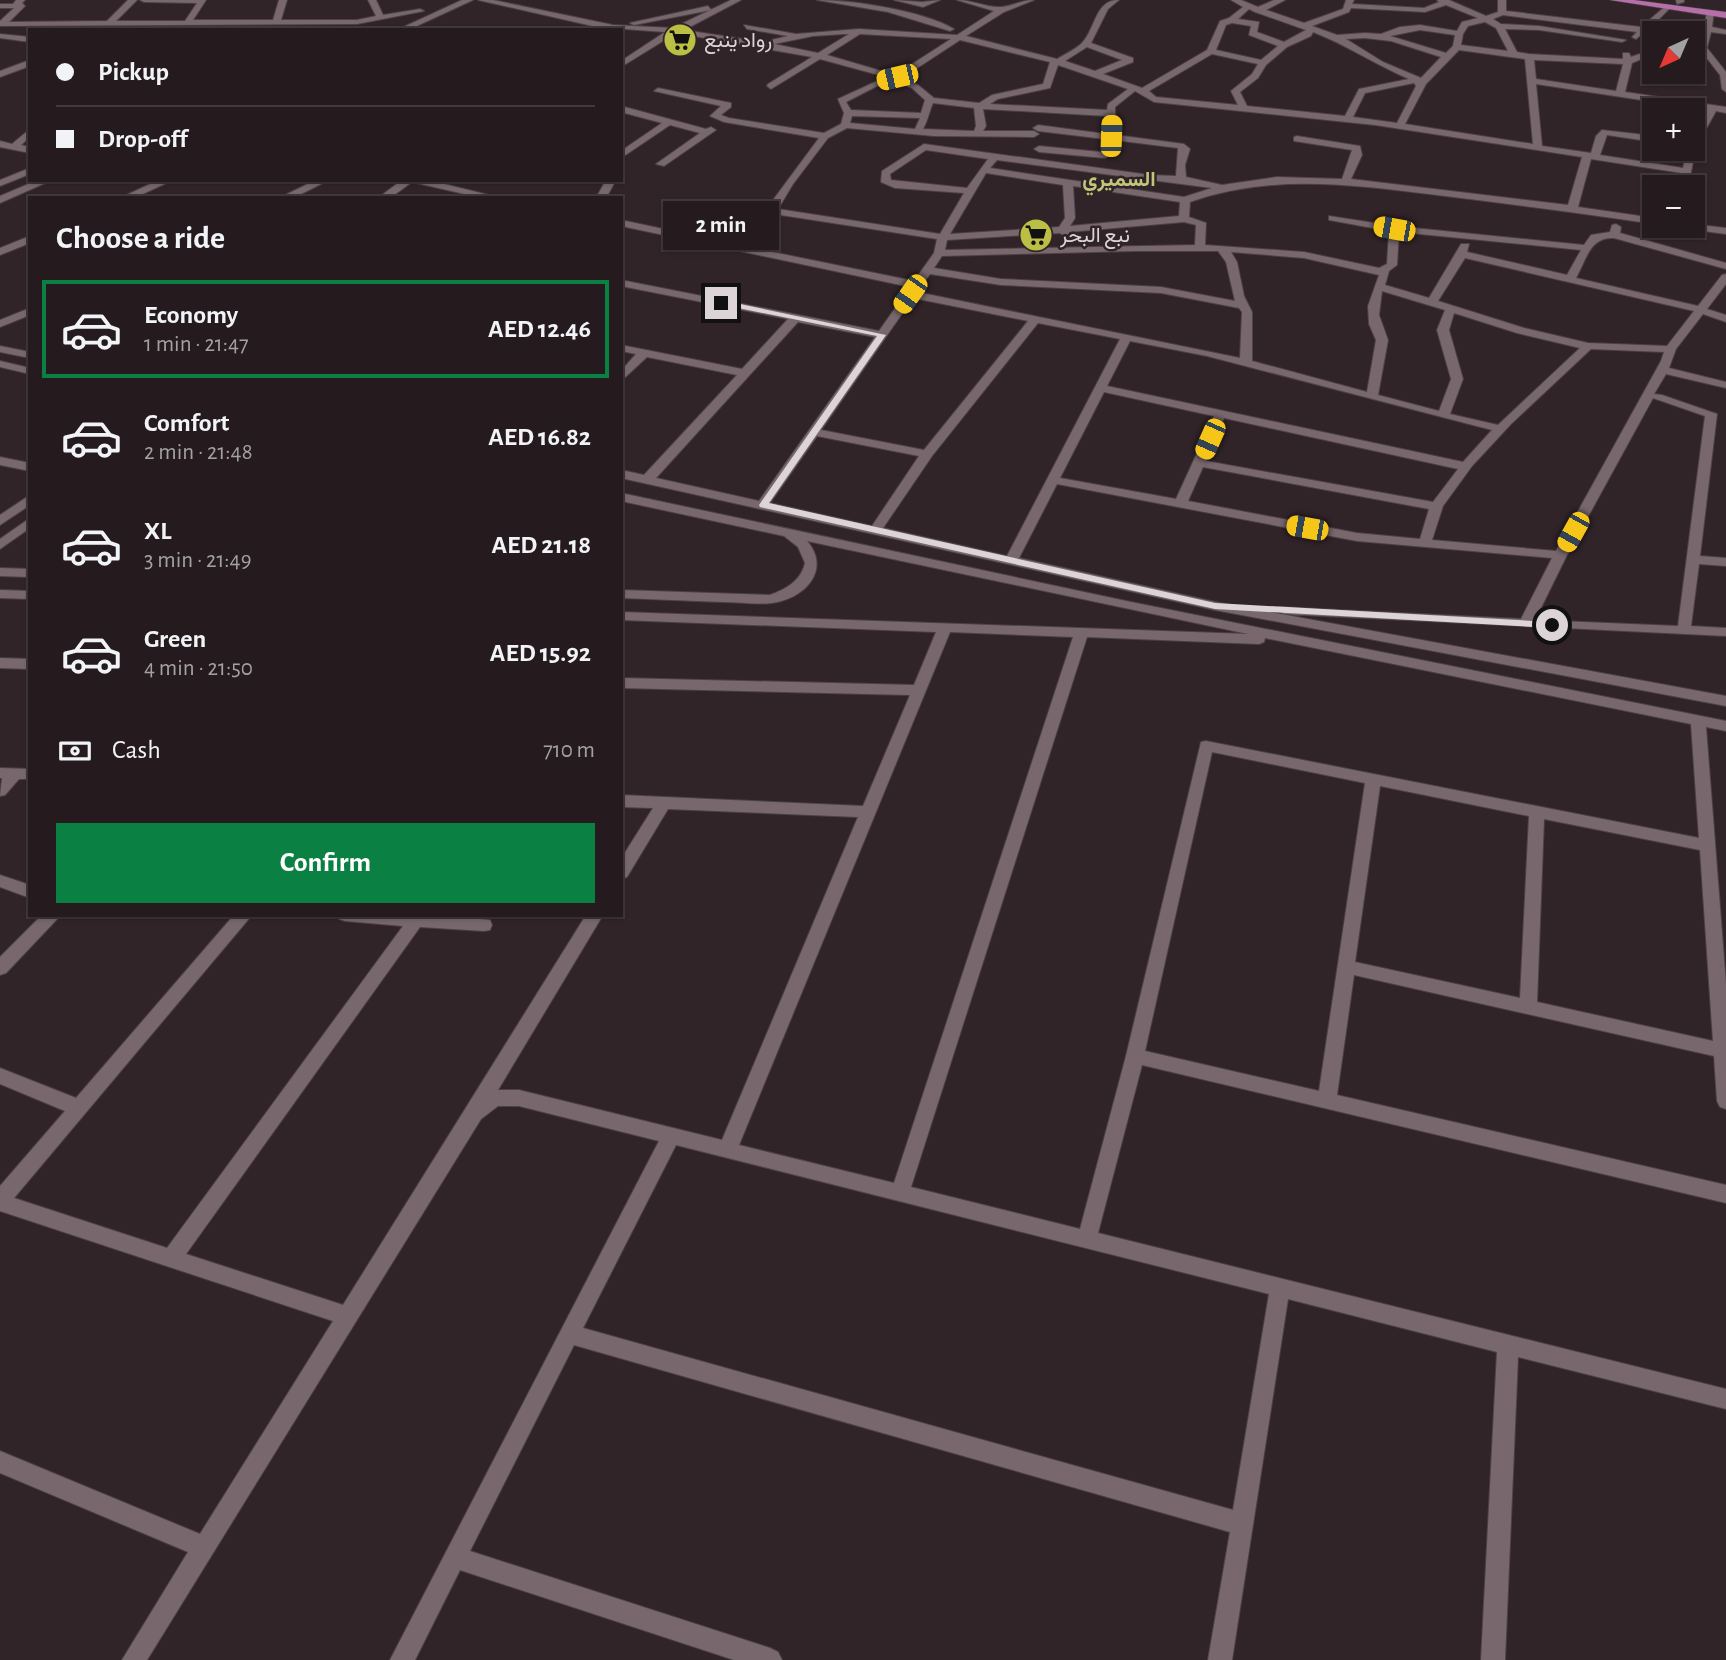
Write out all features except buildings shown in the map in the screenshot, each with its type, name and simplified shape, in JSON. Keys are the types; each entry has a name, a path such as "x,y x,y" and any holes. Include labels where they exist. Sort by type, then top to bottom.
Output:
{"main road":[{"path":"1614,0 1710,6 1726,15"},
{"path":"1665,4 1680,1 1726,8"}],"street":[{"path":"101,26 133,0"},
{"path":"144,0 205,1"},
{"path":"276,22 283,0"},
{"path":"372,0 381,19"},
{"path":"382,28 445,0"},
{"path":"406,28 469,0"},
{"path":"482,0 611,28 728,1"},
{"path":"898,0 923,5 936,0"},
{"path":"961,0 1001,10"},
{"path":"845,125 848,113 841,101 880,81 897,77 1001,10 1030,0"},
{"path":"978,108 995,97 1047,86 1058,61 1086,44 1105,8 1115,0"},
{"path":"1235,0 1337,38 1380,64 1418,82"},
{"path":"1258,10 1281,0"},
{"path":"1502,0 1502,13"},
{"path":"187,24 205,1"},
{"path":"623,64 728,1"},
{"path":"1307,27 1346,10 1350,3 1425,10 1443,1 1499,26 1539,28 1622,40 1637,37 1642,32"},
{"path":"1,24 21,3"},
{"path":"0,6 21,3"},
{"path":"824,3 889,10 966,32"},
{"path":"1651,21 1665,4"},
{"path":"1039,149 1105,155 1111,136 1111,106 1211,51 1223,23 1232,20 1248,6"},
{"path":"1705,41 1709,30 1710,6"},
{"path":"1422,27 1425,10"},
{"path":"1,24 101,26 357,22 420,11"},
{"path":"1400,126 1418,82 1458,47 1459,34 1465,24 1502,13 1642,30"},
{"path":"821,32 823,19"},
{"path":"1232,20 1256,24 1252,33 1284,45"},
{"path":"357,22 367,24 371,28"},
{"path":"1499,26 1514,54"},
{"path":"747,27 794,35"},
{"path":"1244,108 1236,91 1255,76 1263,63 1284,45 1308,34 1307,27"},
{"path":"1381,37 1401,28 1422,27 1459,34"},
{"path":"623,29 675,31 765,44 897,77 925,90 930,100"},
{"path":"1705,29 1726,32"},
{"path":"765,44 794,35 821,32 859,31 957,37 1058,61 1139,89 1154,99 1400,126 1686,171"},
{"path":"771,86 786,74 859,31"},
{"path":"1337,38 1362,33 1447,56"},
{"path":"0,36 28,40"},
{"path":"1620,94 1628,62 1622,40"},
{"path":"1086,44 1130,60 1096,74"},
{"path":"1458,47 1529,57 1553,56 1628,62 1642,54"},
{"path":"1705,50 1725,75 1726,89"},
{"path":"1211,51 1263,63"},
{"path":"1529,57 1538,147"},
{"path":"0,74 28,64"},
{"path":"1532,81 1726,110"},
{"path":"1348,119 1362,91 1418,82"},
{"path":"658,91 728,105 714,116 736,123 766,125 825,136"},
{"path":"930,100 978,108 1112,113"},
{"path":"918,131 930,100"},
{"path":"977,133 981,126 978,108"},
{"path":"1705,122 1713,108"},
{"path":"623,110 705,132"},
{"path":"1034,112 1039,149 1037,162"},
{"path":"848,113 926,116"},
{"path":"623,154 669,122"},
{"path":"661,164 705,132 736,123"},
{"path":"736,247 772,211 789,183 825,136 845,125 977,133 1036,131 1111,136 1181,146 1185,149 1180,165 1181,178"},
{"path":"1572,209 1601,136 1605,132 1642,137"},
{"path":"15,147 28,134"},
{"path":"1297,139 1357,148 1345,183"},
{"path":"0,144 28,150"},
{"path":"970,191 895,185 886,183 885,173 924,147 1150,178 1181,178 1222,187"},
{"path":"763,505 939,253 943,237 970,191 995,157"},
{"path":"1685,175 1688,161"},
{"path":"984,170 1185,200 1222,187 1261,181 1345,183 1642,219"},
{"path":"0,183 28,172"},
{"path":"0,173 16,177"},
{"path":"1145,194 1150,178"},
{"path":"0,200 42,182"},
{"path":"130,196 163,182"},
{"path":"386,196 408,182"},
{"path":"434,182 479,196"},
{"path":"463,191 476,182"},
{"path":"287,196 307,183"},
{"path":"1063,229 1070,218 1068,183"},
{"path":"1184,219 1185,200"},
{"path":"674,207 761,222"},
{"path":"772,211 943,237 1184,219 1201,223 1200,247"},
{"path":"1615,235 1617,215"},
{"path":"1333,218 1394,229 1587,248"},
{"path":"623,223 736,247 1034,319 1246,363 1443,416 1502,429"},
{"path":"1108,225 1116,248"},
{"path":"1705,228 1726,231"},
{"path":"1063,229 1072,250"},
{"path":"1381,271 1392,265 1394,229"},
{"path":"1570,280 1592,237 1599,234 1615,235 1726,267"},
{"path":"1432,302 1472,235"},
{"path":"0,252 28,240"},
{"path":"939,253 1200,247 1313,256 1381,271 1385,273 1381,287 1375,294 1373,307 1382,340 1371,397"},
{"path":"1221,248 1228,253 1234,268 1238,302 1247,312 1246,363"},
{"path":"1462,254 1701,310 1726,319"},
{"path":"927,270 1001,282 1161,290 1241,305"},
{"path":"1526,624 1670,349 1726,277"},
{"path":"623,283 882,335"},
{"path":"1381,287 1521,331 1588,345 1670,349"},
{"path":"1443,416 1457,379 1443,330 1450,310"},
{"path":"0,324 28,312"},
{"path":"648,479 796,317"},
{"path":"876,529 927,454 1034,319"},
{"path":"1011,561 1127,337"},
{"path":"1425,542 1437,507 1467,467 1588,345"},
{"path":"623,348 746,373"},
{"path":"0,349 28,355"},
{"path":"623,376 644,353"},
{"path":"0,364 28,370"},
{"path":"1661,369 1726,386"},
{"path":"1100,388 1467,467"},
{"path":"1658,397 1711,414 1684,630"},
{"path":"1180,505 1220,415"},
{"path":"814,432 927,454"},
{"path":"0,461 28,467"},
{"path":"1199,463 1437,507"},
{"path":"623,474 1215,606 1726,701"},
{"path":"1053,480 1357,537 1560,555"},
{"path":"623,497 1305,641 1726,726"},
{"path":"0,521 28,500"},
{"path":"0,545 28,524"},
{"path":"623,594 771,599 786,595 806,579 813,562 810,552 801,541 785,532"},
{"path":"1693,560 1726,562"},
{"path":"0,572 28,573"},
{"path":"0,594 28,595"},
{"path":"1215,606 1526,624 1726,632"},
{"path":"623,616 1305,641"},
{"path":"727,1150 945,628"},
{"path":"900,1193 1081,633"},
{"path":"0,663 28,664"},
{"path":"623,683 919,690"},
{"path":"1698,721 1726,1101"},
{"path":"1087,1240 1135,1056 1206,746 1707,845"},
{"path":"0,791 15,774"},
{"path":"1326,1101 1373,779"},
{"path":"623,801 868,812"},
{"path":"623,870 664,803"},
{"path":"1528,1007 1537,812"},
{"path":"0,881 28,891"},
{"path":"0,968 51,917"},
{"path":"242,917 0,1201 348,1316"},
{"path":"381,917 484,925"},
{"path":"134,1660 594,917"},
{"path":"172,1258 417,919"},
{"path":"1346,967 1722,1049"},
{"path":"1135,1056 1726,1194"},
{"path":"0,1076 79,1108"},
{"path":"474,1113 483,1104 506,1096 1726,1399"},
{"path":"402,1660 671,1136"},
{"path":"1220,1660 1280,1288"},
{"path":"569,1334 1242,1524"},
{"path":"1493,1660 1508,1345"},
{"path":"1,1464 204,1548"},
{"path":"454,1557 770,1660"}],"place":[{"name":"رواد ينبع","path":"680,40"},
{"name":"نبع البحر","path":"1036,235"}],"district":[{"name":"السميري","path":"1119,179"}],"route":[{"path":"721,303 882,335 763,505 1215,606 1552,625"}]}
